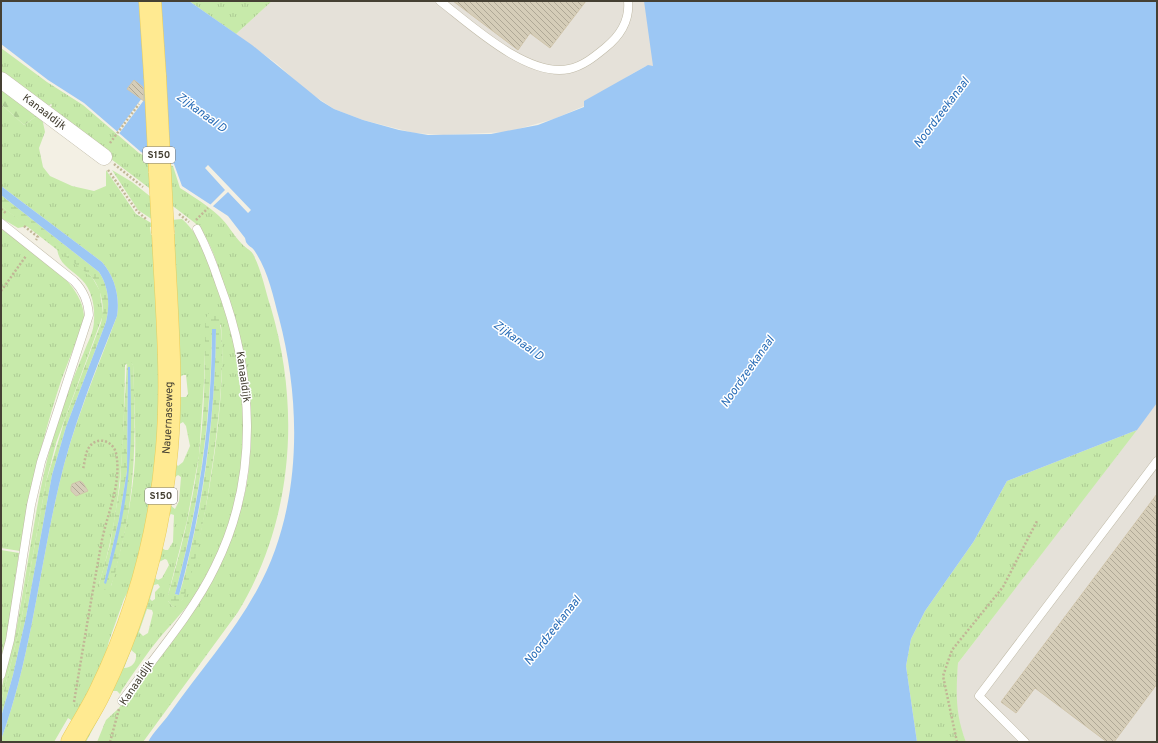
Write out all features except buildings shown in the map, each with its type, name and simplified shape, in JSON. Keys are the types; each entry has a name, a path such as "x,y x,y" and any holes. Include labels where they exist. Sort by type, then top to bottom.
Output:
{"main road":[{"name":"Nauernaseweg","path":"72,742 100,693 127,628 145,571 158,509 167,447 169,392 164,225 150,1"}],"street":[{"name":"Kanaaldijk","path":"1,80 108,154"}],"lane":[{"path":"440,1 507,51 524,61 541,68 559,70 572,68 586,63 616,38 626,22 628,1"},
{"path":"1,223 57,266 78,285 86,298 88,315 41,462 31,505 10,640 1,675"},
{"name":"Kanaaldijk","path":"122,701 200,594 215,568 230,536 241,496 246,465 247,414 242,363 235,330 213,265 194,227"},
{"path":"1025,742 979,696 1157,461"}],"path":[{"path":"143,99 108,154 108,169 137,211 164,225 186,219"},
{"path":"108,154 145,188"},
{"path":"173,210 194,227 208,208"},
{"path":"73,705 103,538 116,483 117,467 114,448 111,444 102,441 93,443 87,451 83,469"},
{"path":"957,742 948,707 943,676 952,650 1003,587 1037,521"},
{"name":"Kanaaldijk","path":"110,742 122,701"}],"shaded area":[{"path":"272,1 702,1 653,66 646,66 630,75 584,106 554,119 507,132 443,135 414,133 363,120 334,109 307,91 277,64 236,34"},
{"path":"1157,403 1157,742 966,742 960,727 955,697 958,663"}],"green space":[{"path":"189,1 272,1 236,34"},
{"path":"1,48 47,82 83,105 139,153 150,159 173,166 180,188 219,216 239,241 253,254 259,267 280,346 286,385 288,425 286,464 281,502 271,540 256,577 238,612 143,742 97,742 106,720 119,708 167,645 211,579 228,544 241,507 249,469 250,420 224,290 211,247 204,234 195,223 48,111 52,105 51,104 48,106 1,76","holes":["169,169 169,173 148,173 149,170"]},
{"path":"3,86 41,113 24,125 1,104 1,90"},
{"path":"2,105 24,125 41,113 45,132 39,148 43,167 50,176 72,186 94,191 106,186 106,170 136,214 153,224 153,226 150,227 151,235 153,235 162,387 153,498 134,580 124,599 109,641 103,665 74,722 68,718 54,742 1,742 1,740 20,678 64,463 85,400 117,316 118,302 116,288 110,274 102,262 1,186","holes":["130,362 133,365 135,436 134,476 126,523 111,586 99,584 107,557 117,503 124,420 125,365"]},
{"path":"112,170 132,182 151,197 153,220 138,210"},
{"path":"1,195 99,272 107,290 108,309 106,322 66,427 52,475 26,617 13,675 1,717 1,702 20,627 46,482 65,419 101,323 103,305 100,293 92,277 1,206"},
{"path":"1,206 28,226 18,228 1,218"},
{"path":"182,219 191,228 198,239 205,251 215,276 226,314 240,381 243,415 243,449 239,482 232,516 221,548 206,579 191,602 151,649 120,694 117,691 113,691 86,742 82,742 146,592 172,234 175,234 174,225 171,225 171,220","holes":["206,318 221,325 222,380 217,434 208,497 194,559 182,600 173,607 168,601 168,595 187,521 199,456 204,382","186,375 188,394 186,397 180,397 180,377","183,422 186,426 190,446 183,462 178,466 176,464 178,425","178,475 181,477 179,501 175,509 170,505 174,478","171,514 174,515 173,542 168,550 162,548 169,516","165,559 167,560 169,565 162,578 158,580 155,578 159,562","158,584 160,587 155,592 155,599 152,601 150,599 154,585","147,609 152,610 153,613 148,633 143,636 139,632","131,650 136,654 136,657 135,662 129,667 124,668"]},
{"path":"1,229 40,257 66,280 76,293 82,307 84,321 62,378 49,420 28,507 20,551 1,548"},
{"path":"57,248 92,277 100,291 103,315 56,443 46,482 20,627 1,702 1,693 16,631 46,465 61,411 94,324 93,304 88,289 78,276 66,267 60,259"},
{"path":"213,310 220,324 222,356 220,399 215,449 207,500 189,582 181,602 173,607 168,601 168,595 190,509 201,438 204,388 205,321 208,314","holes":["212,329 216,329 213,405 208,455 195,530 179,595 175,594 191,528 202,463 209,397"]},
{"path":"127,362 131,362 133,365 134,413 134,460 132,483 125,530 113,579 110,588 103,590 100,588 99,584 110,545 120,485","holes":["128,367 130,367 129,449 127,476 124,503 113,557 104,583 119,519 127,471"]},
{"path":"1137,430 958,663 957,703 962,732 966,742 917,742 906,666 911,639 925,611 974,541 1007,481"},
{"path":"1,550 19,553 5,650 1,663"}],"water":[{"path":"1,1 189,1 252,45 321,101 334,109 363,120 399,130 428,135 491,134 538,125 584,107 584,101 648,65 653,66 644,1 1157,1 1157,403 1137,430 1007,481 974,541 925,611 911,639 906,666 917,742 148,742 215,653 248,606 272,559 283,526 290,491 294,456 292,386 287,351 272,292 263,266 254,250 246,242 245,238 228,216 182,186 174,164 141,152 84,103 48,80 1,44"},
{"path":"1,186 102,262 110,274 116,288 118,309 117,316 77,421 64,464 20,678 1,740 1,717 13,675 26,617 52,475 66,427 106,322 108,296 105,284 99,272 1,195"},
{"path":"212,329 216,329 215,363 206,463 195,529 179,595 175,594 191,529 207,429 210,396"},
{"path":"128,367 130,367 131,418 128,483 114,555 106,584 104,583 119,519 127,471"}],"pier":[{"path":"142,98 144,100 118,135 116,133"},
{"path":"208,165 251,210 248,213 228,192 211,208 209,206 225,190 205,168"}],"water label":[{"name":"Zijkanaal D","path":"201,113"},
{"name":"Noordzeekanaal","path":"942,113"},
{"name":"Zijkanaal D","path":"518,341"},
{"name":"Noordzeekanaal","path":"748,372"},
{"name":"Noordzeekanaal","path":"553,631"}]}
